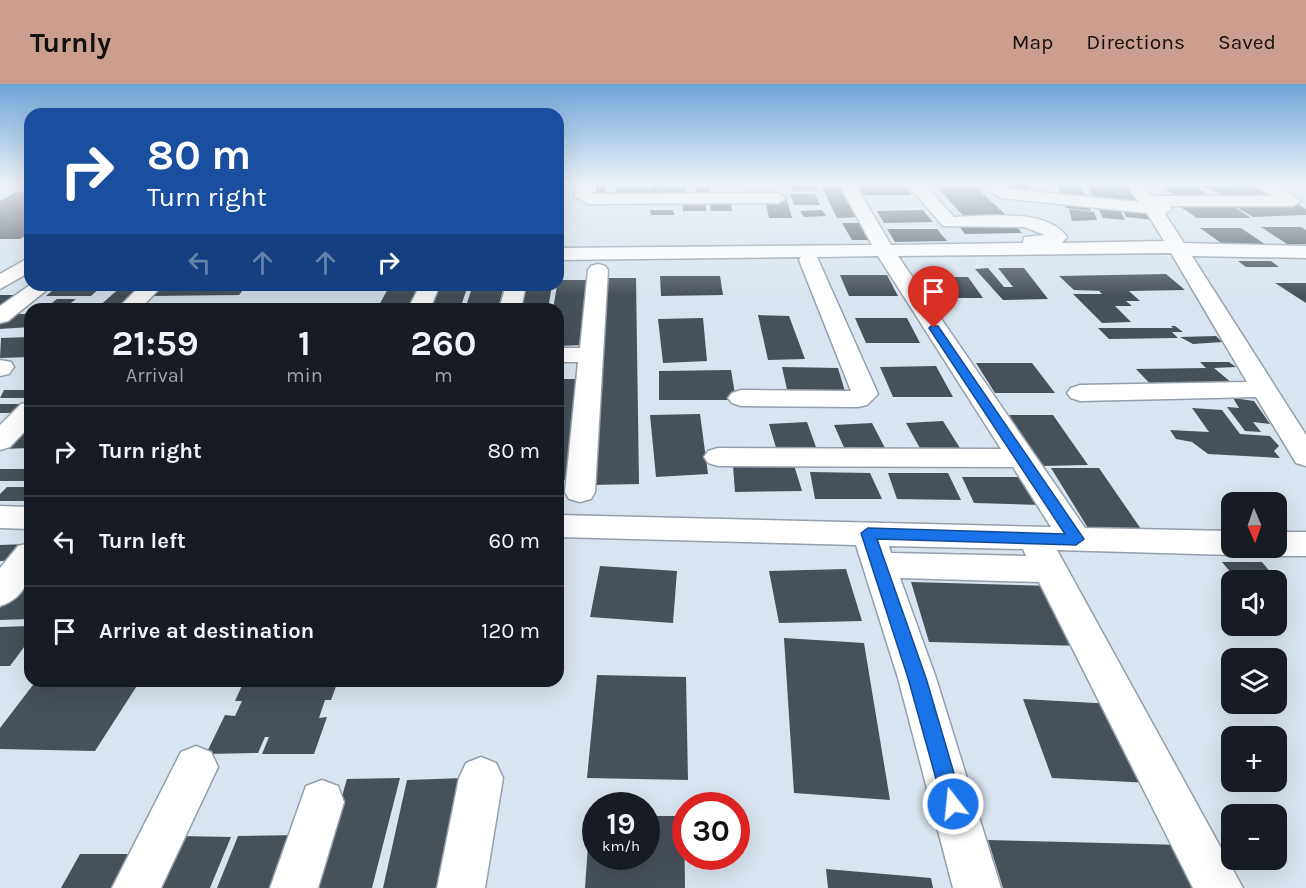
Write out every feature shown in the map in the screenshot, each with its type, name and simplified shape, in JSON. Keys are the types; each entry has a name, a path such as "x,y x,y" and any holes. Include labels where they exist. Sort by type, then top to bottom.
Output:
{"street":[{"path":"868,222 887,255 1076,539"},
{"path":"949,222 1036,222 1054,231 1058,237 1042,242 960,240 968,249"},
{"path":"1167,222 1306,421"},
{"path":"564,263 808,260 968,249 1306,257"},
{"path":"564,254 887,255 1306,252"},
{"path":"1188,253 1264,389 1306,457"},
{"path":"741,398 858,399 865,394 808,260"},
{"path":"0,283 15,264"},
{"path":"580,492 598,270"},
{"path":"0,316 35,291"},
{"path":"134,303 147,291"},
{"path":"564,355 591,355"},
{"path":"1080,393 1264,389"},
{"path":"0,441 24,416"},
{"path":"718,457 1021,459"},
{"path":"0,517 24,518"},
{"path":"564,526 873,549 1041,553 1076,539 1221,543"},
{"path":"1287,544 1306,544"},
{"path":"873,549 917,678 977,888"},
{"path":"1041,553 1219,888"},
{"path":"0,592 24,562"},
{"path":"136,888 196,767"},
{"path":"461,888 481,778"},
{"path":"294,888 322,802"}],"building":[{"path":"0,222 24,222 24,237 20,239 0,239"},
{"path":"883,222 933,222 884,223"},
{"path":"842,223 864,223 875,240 852,240"},
{"path":"1014,224 1022,233 965,234 958,225"},
{"path":"1261,227 1301,227 1306,230 1306,244 1287,244"},
{"path":"1200,228 1241,228 1266,245 1224,245"},
{"path":"887,229 937,229 947,241 895,242"},
{"path":"1238,261 1271,261 1279,267 1246,267"},
{"path":"988,268 1004,287 1013,287 998,268 1024,268 1048,299 1003,300 975,269"},
{"path":"1166,274 1185,290 1129,291 1140,301 1126,301 1132,306 1115,306 1131,322 1102,323 1073,294 1102,294 1099,291 1105,291 1074,290 1059,276"},
{"path":"840,275 887,275 898,296 849,296"},
{"path":"660,276 720,276 723,295 661,296"},
{"path":"921,277 968,277 983,298 934,298"},
{"path":"604,278 636,278 639,484 591,485"},
{"path":"564,280 588,280 584,345 564,346 564,303 554,303 556,291 564,291"},
{"path":"1275,283 1306,283 1306,303"},
{"path":"52,291 96,291 91,296 46,296"},
{"path":"116,291 140,291 128,303 103,303"},
{"path":"157,291 242,291 239,295 152,296"},
{"path":"387,291 418,291 413,303 380,303"},
{"path":"434,291 466,291 462,303 429,303"},
{"path":"471,291 502,291 500,303 467,303"},
{"path":"519,291 551,291 549,303 516,303"},
{"path":"0,295 19,295 0,309"},
{"path":"57,299 76,299 71,303 52,303"},
{"path":"12,314 24,314 24,327 0,329 0,323"},
{"path":"758,315 789,316 805,359 768,360"},
{"path":"703,318 707,361 663,363 658,319"},
{"path":"855,318 907,318 920,343 866,343"},
{"path":"1171,326 1183,332 1172,332 1178,338 1109,339 1098,328 1173,328"},
{"path":"1216,336 1222,342 1193,344 1180,337"},
{"path":"24,337 24,357 0,358 1,338"},
{"path":"1200,362 1229,362 1236,367 1214,368 1239,389 1156,390 1136,369 1206,368"},
{"path":"976,363 1032,363 1055,393 995,393"},
{"path":"936,366 953,397 893,397 880,367"},
{"path":"782,367 838,368 846,395 788,394"},
{"path":"731,370 736,400 659,400 659,371"},
{"path":"564,379 578,379 571,480 564,480"},
{"path":"4,390 24,390 24,398 0,398"},
{"path":"1233,398 1254,401 1270,424 1253,422 1261,432 1245,431 1227,407 1239,408"},
{"path":"0,404 24,404 24,410 21,413 0,413"},
{"path":"1192,408 1222,410 1240,434 1270,436 1279,446 1274,451 1280,458 1208,454 1192,442 1176,439 1170,430 1209,432"},
{"path":"700,414 708,474 656,477 650,415"},
{"path":"1009,415 1053,415 1088,465 1041,466"},
{"path":"943,421 960,448 921,450 906,423"},
{"path":"807,422 817,450 777,451 769,424"},
{"path":"872,423 886,450 846,452 834,425"},
{"path":"24,425 24,448 0,448"},
{"path":"794,465 802,491 735,492 733,466"},
{"path":"1051,468 1099,468 1141,529 1088,528"},
{"path":"0,469 24,469 24,481 0,481"},
{"path":"810,472 870,473 882,499 815,499"},
{"path":"888,473 948,473 961,500 897,499"},
{"path":"962,477 1029,477 1043,505 974,503"},
{"path":"7,487 24,487 24,501 0,501 0,494"},
{"path":"24,544 24,549 15,560 0,561 0,545"},
{"path":"1222,562 1262,562 1269,570 1229,570"},
{"path":"600,566 677,571 673,623 590,617"},
{"path":"846,569 862,621 779,623 769,571"},
{"path":"911,582 1053,586 1083,646 929,642"},
{"path":"20,584 24,584 24,619 0,620 0,608"},
{"path":"24,626 24,647 10,666 0,666 0,627"},
{"path":"784,638 864,643 890,800 794,793"},
{"path":"597,675 686,677 688,780 587,778"},
{"path":"31,687 136,687 95,751 0,749 0,728"},
{"path":"241,687 336,687 331,700 325,700 319,718 327,717 314,754 262,754 269,737 265,737 258,753 206,754 225,715 235,716 242,701 235,701"},
{"path":"1023,699 1114,704 1151,783 1052,778"},
{"path":"400,778 372,888 315,888 347,779"},
{"path":"464,778 446,888 383,888 407,780"},
{"path":"660,816 672,816 672,870 685,870 685,888 585,888 586,870 660,870"},
{"path":"298,835 280,888 217,888 238,836"},
{"path":"179,836 231,837 210,888 153,888"},
{"path":"988,840 1184,845 1205,888 1003,888"},
{"path":"80,854 138,854 120,888 61,888"},
{"path":"826,869 931,878 933,888 828,888"}],"route":[{"path":"934,328 1076,539 868,533 917,678 953,804"}]}
